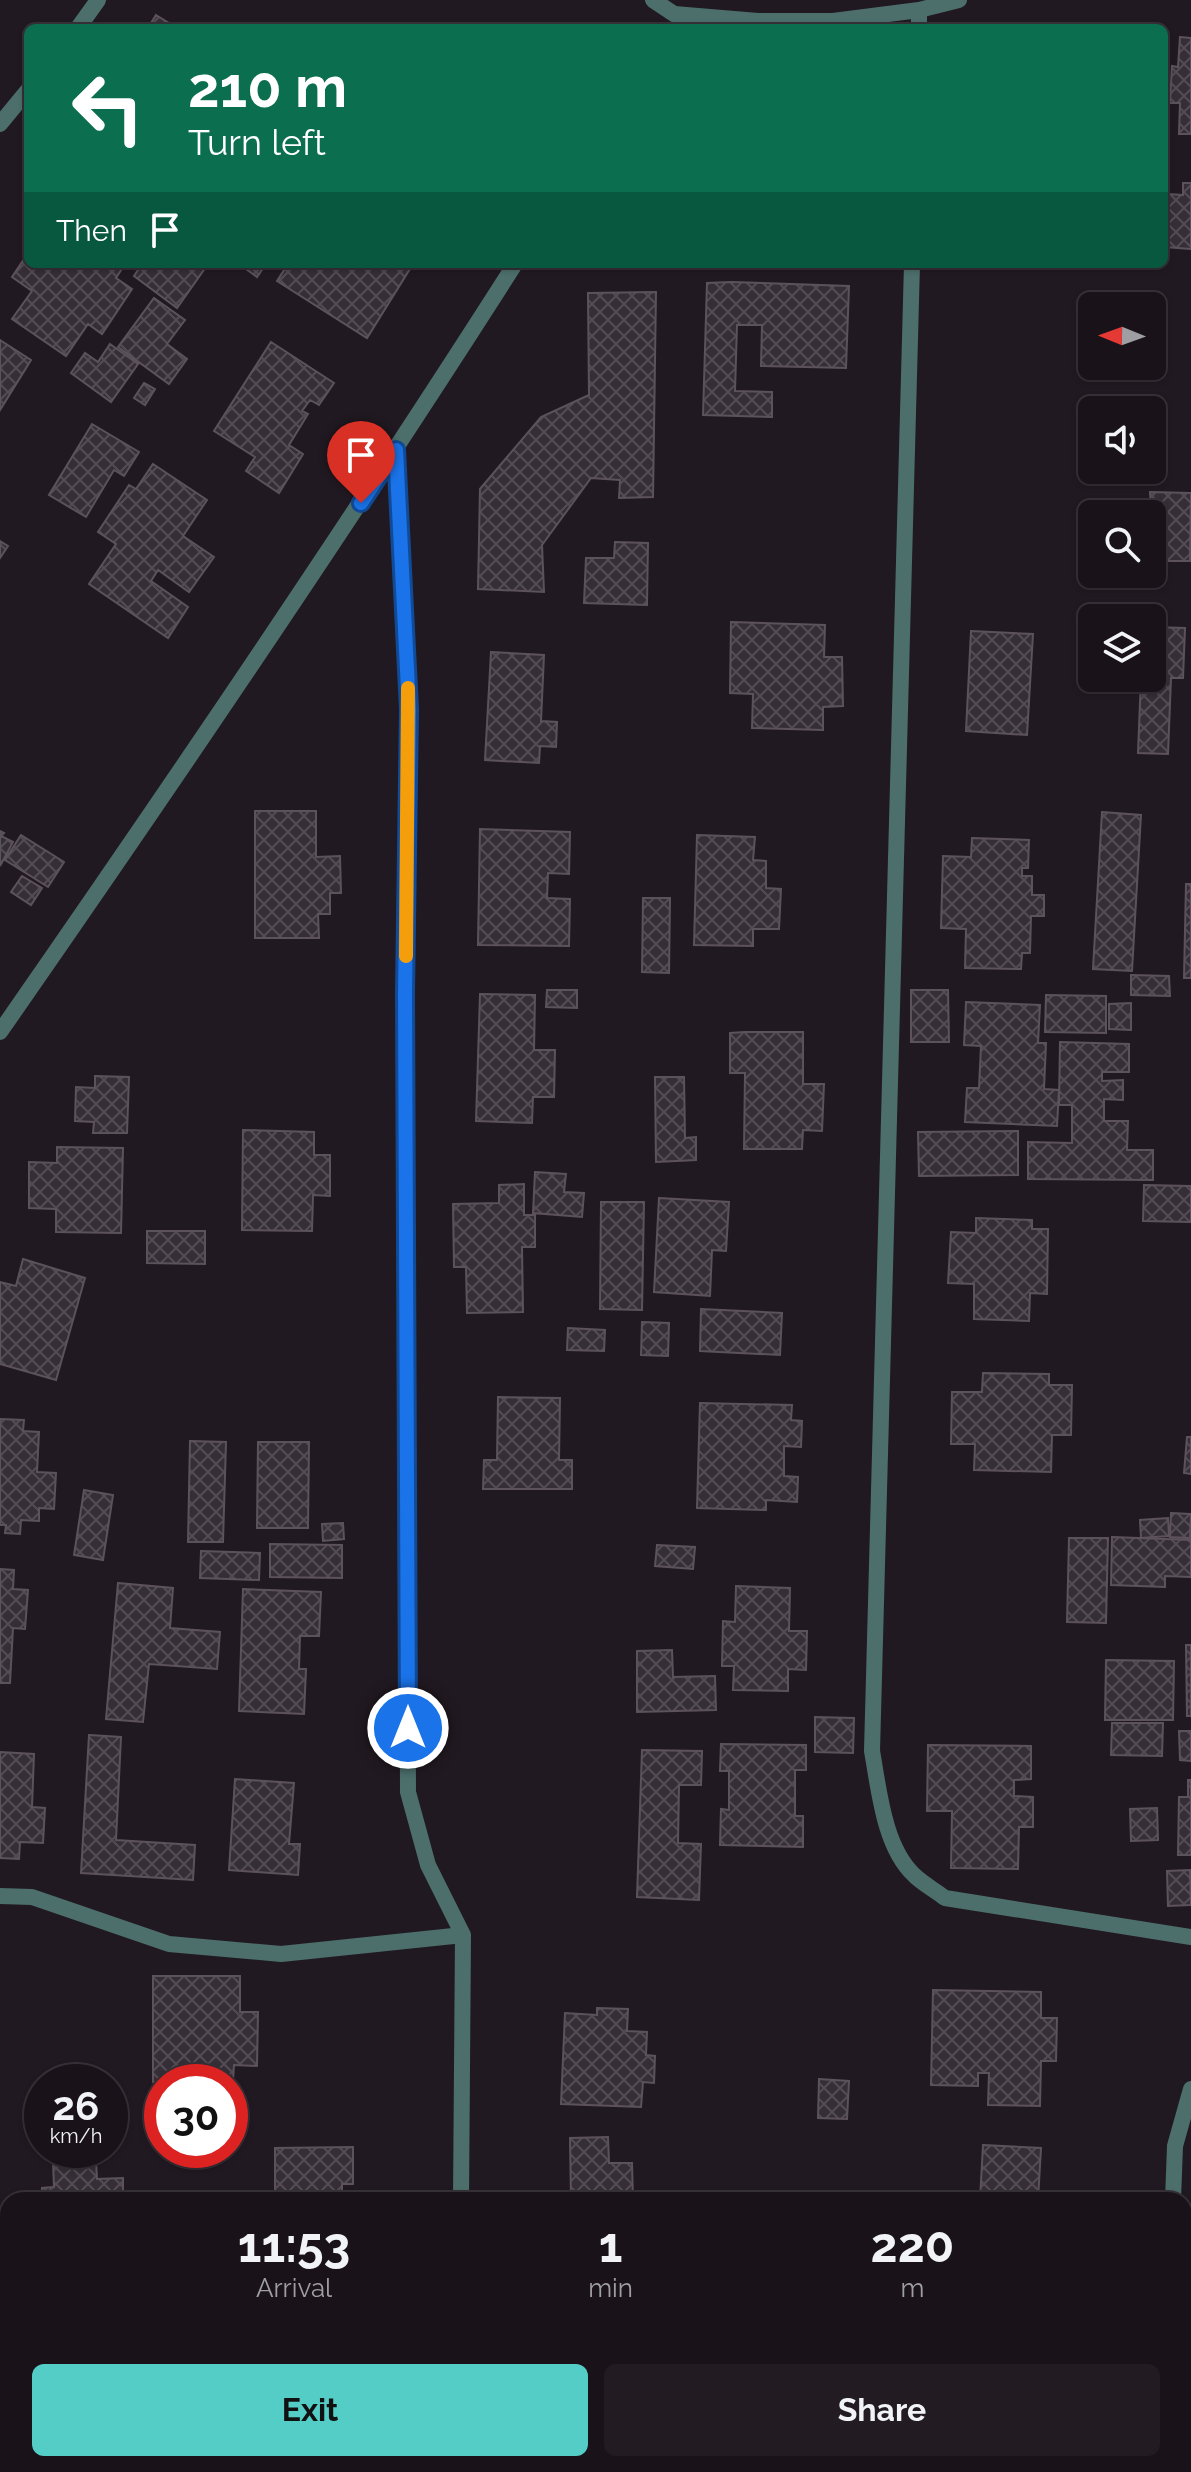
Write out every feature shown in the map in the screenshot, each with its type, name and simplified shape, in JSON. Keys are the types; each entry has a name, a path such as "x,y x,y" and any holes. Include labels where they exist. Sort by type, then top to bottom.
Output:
{"street":[{"path":"81,24 98,0"},
{"path":"653,0 670,21 833,21 919,10 959,0"},
{"path":"919,10 919,24"},
{"path":"0,124 24,95"},
{"path":"0,1032 148,820 396,450 512,268"},
{"path":"912,268 872,1751 880,1801 896,1850 913,1874 945,1898 1191,1937"},
{"path":"396,450 409,709 405,993 408,1792 428,1865 463,1935 461,2192"},
{"path":"0,1896 32,1897 169,1944 281,1954 463,1935"},
{"path":"1173,2192 1175,2146 1191,2089"}],"building":[{"path":"156,15 171,24 150,24"},
{"path":"1180,37 1191,38 1191,134 1179,134 1180,103 1170,103 1172,66 1178,67"},
{"path":"1183,183 1191,183 1191,249 1168,247 1168,194 1183,195"},
{"path":"24,259 24,268 122,268 116,278 132,289 102,334 88,324 66,356 12,319 32,291 12,277"},
{"path":"139,268 205,268 177,308 134,276"},
{"path":"245,268 263,268 257,277"},
{"path":"285,268 411,268 367,338 277,281"},
{"path":"707,283 849,286 846,368 761,366 762,325 737,325 735,391 772,392 772,417 703,415"},
{"path":"656,292 653,497 619,498 620,480 591,478 542,545 544,592 478,589 480,489 541,417 589,395 588,293"},
{"path":"154,298 185,320 167,344 187,359 169,384 118,347"},
{"path":"0,340 31,360 0,410"},
{"path":"271,342 334,383 319,405 310,400 302,411 308,414 289,445 303,454 279,493 246,471 255,457 214,431"},
{"path":"110,344 138,364 111,402 71,373 85,353 98,362"},
{"path":"144,383 155,389 145,405 134,398"},
{"path":"92,424 139,452 124,476 114,470 86,517 49,495"},
{"path":"153,464 207,500 183,536 214,557 189,592 158,570 151,581 188,607 168,638 89,584 116,544 98,532 129,485 136,489"},
{"path":"1150,492 1191,493 1190,561 1166,561 1166,500 1151,500"},
{"path":"0,541 8,546 0,558"},
{"path":"615,542 648,543 647,605 584,603 586,558 614,558"},
{"path":"731,622 825,625 824,657 842,657 843,706 823,707 823,730 752,728 753,694 730,693"},
{"path":"1166,627 1185,628 1183,678 1171,678 1168,754 1138,753 1140,692 1166,692"},
{"path":"971,631 1033,634 1027,735 966,731"},
{"path":"491,652 544,655 541,721 557,722 556,747 540,746 539,763 485,760"},
{"path":"255,811 316,811 316,857 340,856 341,893 330,893 330,914 318,914 319,938 255,938"},
{"path":"1102,812 1141,815 1132,971 1093,969"},
{"path":"480,829 570,832 569,874 548,873 547,898 570,899 569,946 478,945"},
{"path":"0,831 4,833 1,836 13,842 0,866"},
{"path":"21,835 64,862 48,887 5,860"},
{"path":"697,835 755,837 753,860 766,861 766,888 781,889 779,929 753,929 753,946 694,945"},
{"path":"972,838 1029,840 1028,868 1022,868 1022,876 1032,876 1032,895 1044,895 1044,916 1031,916 1030,953 1022,953 1021,969 965,968 966,929 941,928 943,856 971,857"},
{"path":"22,876 42,888 31,905 11,892"},
{"path":"1186,884 1191,884 1191,978 1184,978"},
{"path":"643,898 670,898 669,973 642,972"},
{"path":"1131,975 1169,976 1170,996 1131,995"},
{"path":"547,990 577,990 577,1008 546,1007"},
{"path":"911,990 948,990 949,1042 911,1042"},
{"path":"480,994 535,995 534,1050 555,1050 554,1097 533,1097 532,1123 476,1121"},
{"path":"1046,995 1106,996 1106,1033 1045,1032"},
{"path":"966,1002 1040,1005 1038,1043 1046,1043 1044,1089 1059,1090 1057,1126 965,1122 967,1088 979,1088 981,1046 964,1045"},
{"path":"1131,1003 1131,1030 1109,1029 1109,1004"},
{"path":"803,1032 803,1084 824,1084 822,1131 803,1130 802,1149 744,1149 745,1073 730,1073 730,1033"},
{"path":"1060,1042 1129,1044 1129,1072 1102,1072 1102,1081 1123,1080 1123,1100 1104,1099 1104,1121 1128,1121 1127,1150 1153,1150 1153,1180 1028,1179 1028,1142 1072,1143 1072,1105 1059,1105"},
{"path":"95,1076 129,1077 127,1133 93,1133 94,1122 75,1121 76,1087 95,1088"},
{"path":"655,1077 684,1077 685,1138 696,1137 696,1160 656,1162"},
{"path":"243,1130 314,1132 314,1155 330,1155 330,1196 313,1195 312,1231 242,1230"},
{"path":"1018,1131 1018,1175 919,1176 918,1132"},
{"path":"57,1147 123,1148 121,1233 56,1232 56,1209 29,1208 29,1162 57,1163"},
{"path":"535,1172 566,1174 564,1192 584,1193 582,1217 533,1213"},
{"path":"524,1184 524,1215 535,1215 535,1247 522,1247 523,1312 467,1313 466,1267 454,1267 453,1204 499,1203 499,1185"},
{"path":"1144,1185 1191,1186 1191,1222 1143,1221"},
{"path":"659,1198 729,1202 726,1251 712,1250 710,1296 654,1292"},
{"path":"601,1202 644,1202 642,1310 600,1309"},
{"path":"976,1218 1032,1220 1032,1229 1048,1229 1047,1294 1030,1293 1029,1321 974,1319 974,1284 948,1283 951,1232 976,1233"},
{"path":"147,1231 205,1231 205,1264 147,1263"},
{"path":"23,1259 85,1278 56,1380 0,1364 0,1282 16,1286"},
{"path":"701,1309 782,1313 780,1355 700,1351"},
{"path":"642,1322 669,1323 668,1356 641,1355"},
{"path":"568,1328 605,1330 604,1351 567,1350"},
{"path":"983,1373 1049,1374 1049,1385 1072,1385 1071,1435 1052,1435 1051,1472 974,1470 975,1444 951,1444 952,1392 982,1392"},
{"path":"498,1397 560,1398 559,1460 572,1460 572,1489 483,1489 484,1460 497,1460"},
{"path":"700,1403 792,1405 791,1420 802,1421 801,1447 784,1446 784,1476 798,1477 797,1502 766,1500 766,1510 697,1508"},
{"path":"0,1419 24,1420 23,1431 39,1432 37,1472 56,1473 54,1509 39,1508 39,1521 21,1520 20,1534 5,1533 6,1525 0,1525"},
{"path":"1187,1437 1191,1437 1191,1474 1184,1473"},
{"path":"190,1441 226,1442 223,1542 188,1542"},
{"path":"258,1442 309,1442 308,1528 257,1528"},
{"path":"84,1490 113,1495 103,1560 74,1555"},
{"path":"1171,1513 1191,1514 1190,1538 1170,1537"},
{"path":"1168,1518 1169,1536 1141,1538 1140,1520"},
{"path":"343,1523 344,1539 323,1541 322,1524"},
{"path":"1112,1537 1191,1540 1191,1577 1165,1576 1165,1587 1111,1585"},
{"path":"1069,1538 1108,1538 1106,1623 1067,1622"},
{"path":"270,1544 342,1545 342,1578 270,1577"},
{"path":"657,1545 695,1547 693,1569 655,1566"},
{"path":"201,1551 260,1553 259,1580 200,1578"},
{"path":"0,1569 14,1570 13,1589 28,1590 25,1629 13,1628 10,1683 0,1683"},
{"path":"118,1583 173,1588 170,1628 220,1632 217,1669 149,1664 143,1722 106,1719"},
{"path":"736,1586 790,1588 789,1631 807,1631 806,1670 788,1669 788,1691 733,1690 734,1666 722,1666 723,1621 735,1622"},
{"path":"243,1589 321,1592 319,1636 300,1636 299,1669 306,1669 304,1714 239,1711"},
{"path":"1186,1645 1191,1645 1191,1716 1187,1716"},
{"path":"672,1650 673,1677 715,1676 716,1710 637,1712 637,1651"},
{"path":"1106,1660 1174,1661 1173,1720 1105,1720"},
{"path":"815,1717 854,1718 853,1753 815,1752"},
{"path":"1112,1723 1163,1723 1162,1756 1111,1755"},
{"path":"1179,1731 1191,1731 1191,1761 1180,1760"},
{"path":"89,1735 121,1737 116,1840 195,1845 193,1880 81,1873"},
{"path":"721,1744 806,1745 806,1770 795,1770 795,1816 803,1816 803,1847 720,1845 721,1809 729,1810 729,1771 720,1771"},
{"path":"928,1745 1031,1746 1031,1779 1014,1780 1014,1796 1033,1797 1033,1827 1019,1827 1018,1869 951,1868 952,1811 927,1811"},
{"path":"642,1750 702,1751 701,1785 679,1785 678,1843 701,1844 699,1900 637,1897"},
{"path":"0,1752 34,1754 32,1807 45,1808 43,1843 20,1842 19,1859 0,1858"},
{"path":"235,1779 294,1783 289,1844 300,1844 298,1875 229,1870"},
{"path":"1188,1780 1191,1780 1191,1855 1178,1855 1179,1797 1188,1797"},
{"path":"1157,1808 1158,1840 1131,1841 1130,1809"},
{"path":"1190,1870 1191,1905 1168,1906 1167,1871"},
{"path":"153,1976 240,1976 240,2012 258,2012 257,2066 153,2064"},
{"path":"933,1990 1041,1992 1041,2018 1057,2018 1056,2061 1041,2061 1040,2106 988,2105 989,2073 978,2073 978,2086 931,2085"},
{"path":"597,2008 628,2009 627,2031 647,2032 646,2055 655,2056 654,2083 643,2082 641,2107 561,2104 565,2013 597,2015"},
{"path":"819,2079 849,2081 847,2119 818,2118"},
{"path":"608,2137 609,2163 632,2163 633,2192 571,2192 570,2138"},
{"path":"983,2145 1041,2148 1038,2192 980,2192"},
{"path":"353,2147 353,2184 342,2184 342,2192 275,2192 275,2148"},
{"path":"53,2168 96,2168 97,2179 123,2178 123,2192 42,2192 42,2188 54,2187"}],"slow traffic":[{"path":"406,956 408,688"}],"route":[{"path":"361,503 396,450 409,709 405,993 408,1728"}]}
